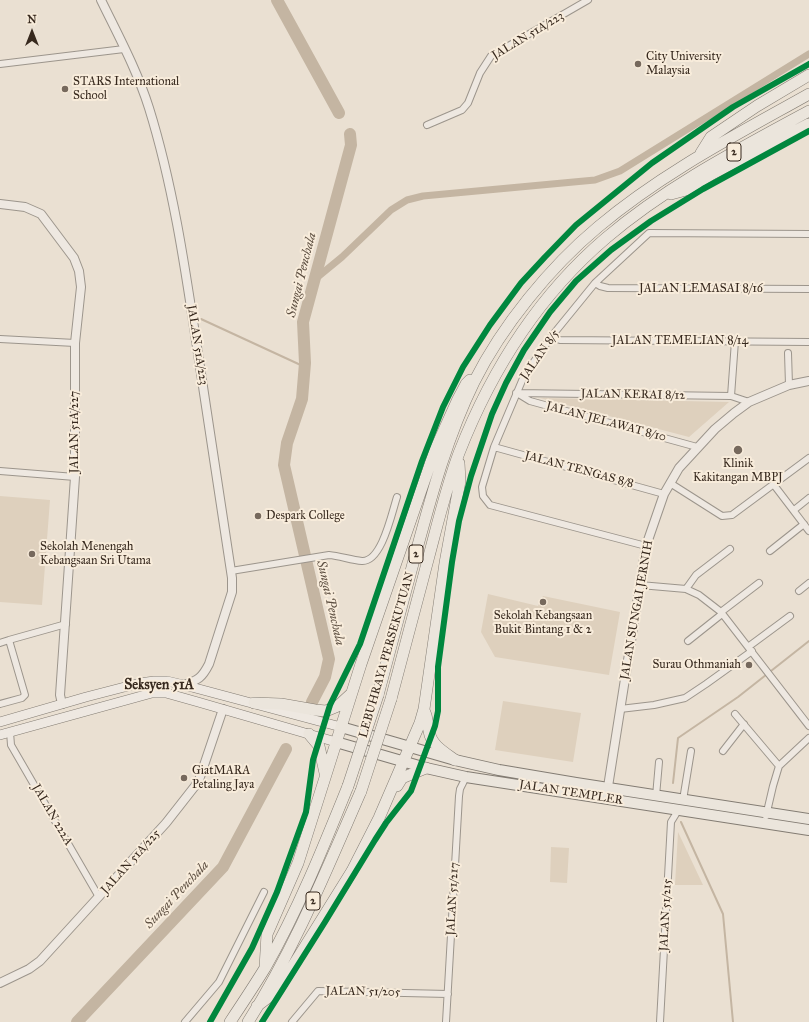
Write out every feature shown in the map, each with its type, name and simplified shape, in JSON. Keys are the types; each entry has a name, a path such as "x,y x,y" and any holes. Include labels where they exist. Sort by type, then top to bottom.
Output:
{"highway":[{"path":"700,155 711,137 757,106 809,75"},
{"name":"LEBUHRAYA PERSEKUTUAN","path":"230,1022 265,968 294,913 348,786 378,696 445,452 460,414 480,372 498,341 528,299 574,248 611,216 652,186 700,155 809,94"},
{"name":"LEBUHRAYA PERSEKUTUAN","path":"248,1022 287,956 301,928 360,791 391,699 438,525 459,454 483,399 500,367 540,306 571,271 606,238 661,197 709,166 809,111"},
{"path":"661,197 686,190 712,174 809,124"},
{"path":"265,968 267,934 298,863 351,693 435,450 466,384 480,372"},
{"path":"379,818 404,762 424,709 445,563 460,480 459,454"},
{"path":"254,703 293,705 326,711 338,706 351,693"},
{"path":"424,709 428,718 431,738 437,747 455,760"},
{"path":"309,734 318,746 325,776"},
{"path":"257,1006 278,990 352,871 379,818 402,778 426,768"}],"main road":[{"path":"0,722 147,682 167,681 341,727"},
{"path":"0,735 152,693 166,693 336,742"},
{"name":"JALAN TEMPLER","path":"341,727 455,760 607,793 656,796 681,805"},
{"name":"JALAN TEMPLER","path":"336,742 426,768 466,777 607,793 766,818 809,830"},
{"name":"JALAN TEMPLER","path":"766,818 809,819"}],"street":[{"name":"JALAN 51A/223","path":"101,0 149,108 174,210 191,308 231,571 232,592 209,664 203,675 195,681 184,685"},
{"name":"JALAN 51A/223","path":"427,125 462,110 468,103 480,73 492,56 588,0"},
{"path":"0,64 124,49"},
{"name":"JALAN 51A/227","path":"0,204 25,207 41,214 74,258 79,271 81,287 75,343 75,477 60,695 62,704"},
{"name":"JALAN 8/5","path":"646,546 490,505 483,496 482,486 494,447 524,376 551,337 595,283 649,233 809,234"},
{"name":"JALAN LEMASAI 8/16","path":"595,283 608,288 809,289"},
{"name":"JALAN TEMELIAN 8/14","path":"551,337 560,340 809,342"},
{"path":"0,339 75,343"},
{"path":"732,396 735,341"},
{"path":"788,353 789,385"},
{"name":"JALAN SUNGAI JERNIH","path":"607,793 646,546 664,494 679,468 697,447 715,429 749,402 789,385 809,381"},
{"name":"JALAN KERAI 8/12","path":"516,393 732,396 749,402"},
{"name":"JALAN JELAWAT 8/10","path":"516,393 530,401 697,447"},
{"name":"JALAN TENGAS 8/8","path":"494,447 664,494"},
{"path":"670,483 722,516 732,515 809,458"},
{"path":"0,471 75,477"},
{"path":"774,485 809,531"},
{"path":"231,571 322,556 339,556 362,561 368,560 378,552 397,497"},
{"path":"794,510 809,498"},
{"path":"770,551 804,524"},
{"path":"686,589 696,575 730,548"},
{"path":"688,641 759,583"},
{"path":"799,591 809,583"},
{"path":"640,585 686,589 699,595 722,613 809,726"},
{"path":"620,709 654,705 685,698 706,684 790,616"},
{"path":"0,643 66,624"},
{"path":"0,704 22,698 25,695 9,640"},
{"name":"JALAN 51A/225","path":"0,983 35,966 166,823 198,780 223,709"},
{"path":"735,714 779,766"},
{"path":"724,751 744,724"},
{"name":"JALAN 222A","path":"10,732 11,745 99,897"},
{"path":"766,818 779,766 809,738"},
{"name":"JALAN 51/215","path":"660,1022 672,822 681,805 691,751"},
{"path":"656,796 659,762"},
{"name":"JALAN 51/217","path":"446,1022 459,796 460,789 466,777"},
{"path":"185,1022 219,982 264,892"},
{"name":"JALAN 51/205","path":"292,1022 318,991 448,994"}],"shaded area":[{"path":"540,398 729,402 689,437"},
{"path":"0,496 50,500 42,605 0,602"},
{"path":"488,594 538,606 543,596 620,612 609,675 495,657 481,632"},
{"path":"503,701 581,713 573,762 495,750"},
{"path":"678,832 703,885 675,885"},
{"path":"551,847 569,848 567,883 550,882"}],"waterway":[{"name":"Sungai Penchala","path":"277,0 339,113"},
{"path":"314,280 342,257 391,210 407,200 423,196 595,180 620,171 809,54"},
{"name":"Sungai Penchala","path":"312,702 325,677 329,659 284,465 287,443 302,399 305,363 303,322 351,145 350,134"},
{"path":"201,319 305,367"},
{"path":"673,783 678,738 738,697 809,641"},
{"name":"Sungai Penchala","path":"77,1022 223,867 286,749"},
{"path":"681,822 723,914 733,1022"}],"cycle path":[{"path":"210,1022 252,948 277,892 306,812 313,760 330,705 360,644 422,461 443,407 463,367 490,325 521,283 576,225 652,163 733,107 809,64"},
{"path":"262,1022 375,840 386,823 411,791 435,726 438,711 438,667 459,521 471,476 492,414 506,383 524,350 550,312 576,281 611,250 651,221 703,189 809,131"}],"place":[{"name":"City University Malaysia","path":"638,64"},
{"name":"STARS International School","path":"65,89"},
{"name":"Klinik Kakitangan MBPJ","path":"738,450"},
{"name":"Despark College","path":"258,516"},
{"name":"Sekolah Menengah Kebangsaan Sri Utama","path":"32,554"},
{"name":"Sekolah Kebangsaan Bukit Bintang 1 & 2","path":"543,602"},
{"name":"Surau Othmaniah","path":"749,665"},
{"name":"GiatMARA Petaling Jaya","path":"184,778"}],"district":[{"name":"Seksyen 51A","path":"159,686"}]}
